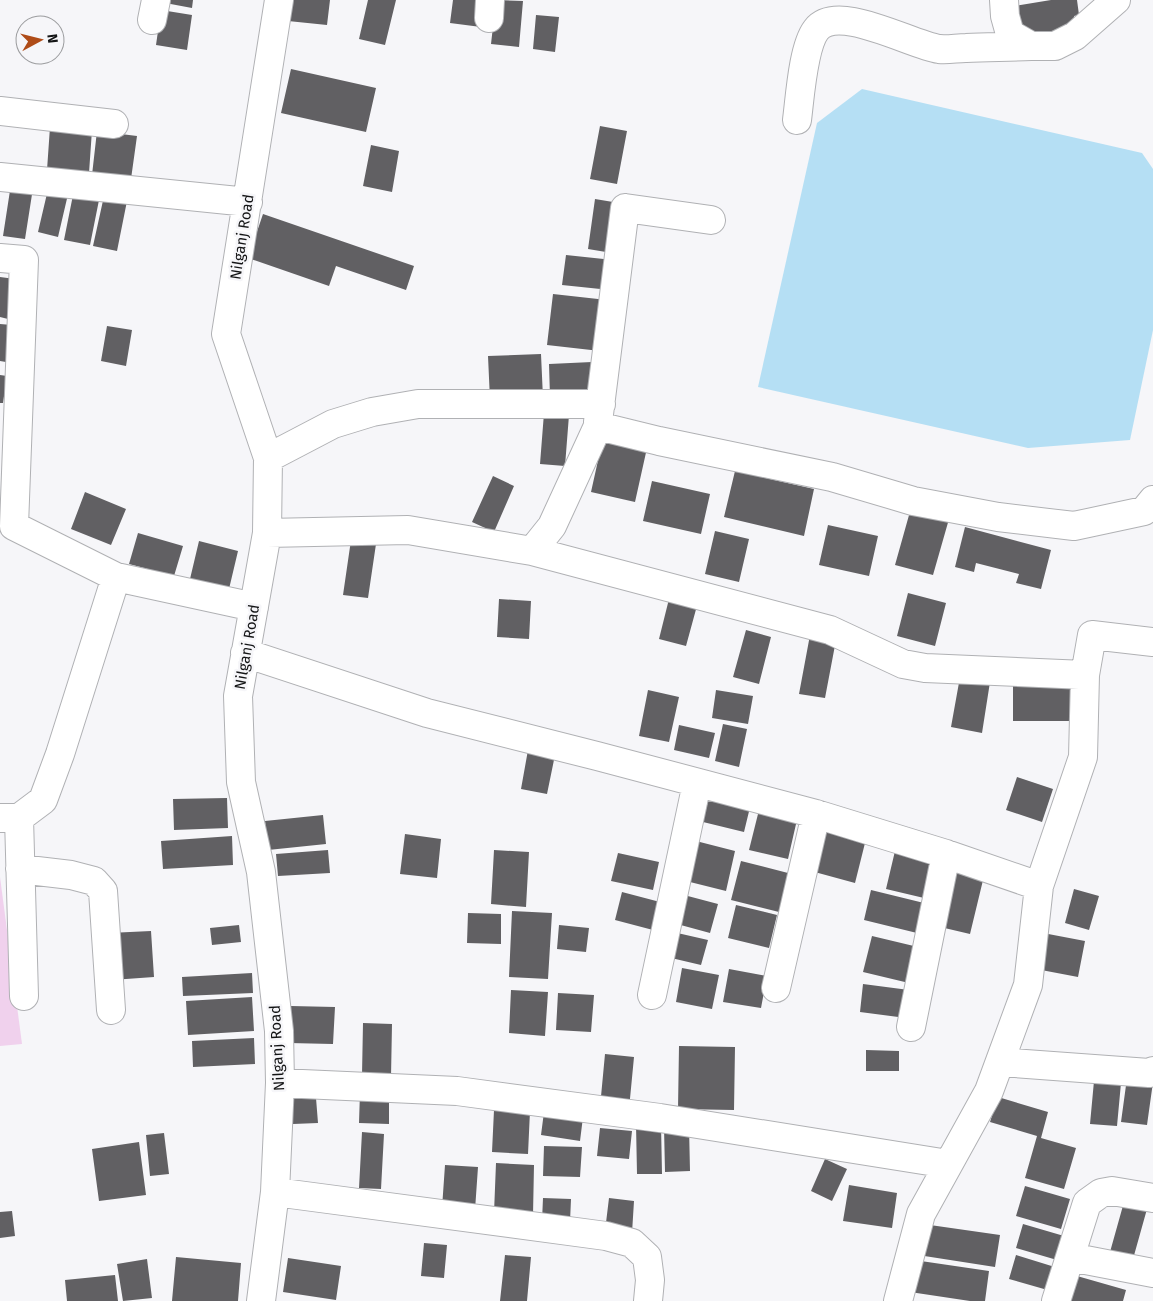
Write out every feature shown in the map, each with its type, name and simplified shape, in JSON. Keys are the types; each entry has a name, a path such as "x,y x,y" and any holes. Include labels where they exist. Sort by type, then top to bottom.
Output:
{"street":[{"name":"Nilganj Road","path":"261,1301 275,1192 280,1083 279,1031 261,872 241,782 238,696 267,534 268,458 226,334 279,0"},
{"path":"1004,0 1005,16 1010,34 1031,46"},
{"path":"797,120 809,45 817,29 831,21 846,21 868,25 939,49 1055,46 1074,36 1116,0"},
{"path":"0,111 114,124"},
{"path":"0,177 248,202"},
{"path":"532,551 552,526 599,415 625,208 711,220"},
{"path":"0,258 24,260 7,527 116,577 254,607"},
{"path":"268,458 333,424 372,412 418,404 599,415 659,441 832,477 913,501 998,517 1074,526 1144,511 1153,500"},
{"path":"267,534 408,530 532,551 830,630 903,664 925,668 1085,675"},
{"path":"24,996 20,869 9,818 43,800 60,754 116,577"},
{"path":"898,1301 920,1214 989,1091 1028,985 1039,886 1083,757 1085,675 1092,635 1153,642"},
{"path":"245,653 426,713 816,814 946,854 1039,886"},
{"path":"652,996 697,783"},
{"path":"776,988 816,814"},
{"path":"911,1027 946,854"},
{"path":"20,869 71,875 94,881 103,891 111,1010"},
{"path":"1000,1062 1149,1073 1153,1071"},
{"path":"280,1083 457,1091 660,1118 948,1164"},
{"path":"1056,1301 1087,1203 1101,1192 1112,1191 1153,1198"},
{"path":"275,1192 606,1236 632,1243 647,1257 650,1280 648,1301"},
{"path":"1070,1257 1153,1273"}],"shaded area":[{"path":"0,877 22,1044 0,1046"}],"water":[{"path":"862,89 1142,153 1153,169 1153,330 1130,440 1028,448 758,387 817,123"}],"building":[{"path":"160,0 193,0 192,8 160,2"},
{"path":"290,0 330,0 327,25 288,21"},
{"path":"368,0 396,0 385,45 359,39"},
{"path":"453,0 484,0 481,27 450,23"},
{"path":"496,0 523,1 519,47 491,44"},
{"path":"1051,0 1077,0 1079,15 1074,16 1076,29 1022,37 1009,7"},
{"path":"161,10 192,15 187,50 156,45"},
{"path":"536,15 559,17 555,52 533,49"},
{"path":"291,69 376,88 366,132 281,113"},
{"path":"600,126 627,131 617,184 590,179"},
{"path":"50,127 92,130 89,173 47,170"},
{"path":"97,131 137,136 131,179 92,175"},
{"path":"371,145 399,151 392,192 363,186"},
{"path":"11,184 33,188 25,239 3,236"},
{"path":"49,185 69,190 58,237 38,232"},
{"path":"74,190 100,195 90,245 64,240"},
{"path":"104,196 127,201 117,251 93,246"},
{"path":"595,199 619,203 612,253 588,249"},
{"path":"263,214 414,266 406,290 336,266 329,286 248,258"},
{"path":"566,255 613,260 610,290 562,285"},
{"path":"0,277 15,279 8,319 0,317"},
{"path":"553,294 607,300 600,351 547,345"},
{"path":"0,324 12,325 6,362 0,361"},
{"path":"107,326 132,330 126,366 101,361"},
{"path":"541,354 543,398 490,400 488,356"},
{"path":"592,362 594,396 550,397 549,364"},
{"path":"0,375 7,376 3,403 0,403"},
{"path":"544,413 569,415 565,466 540,464"},
{"path":"603,438 647,448 635,502 591,492"},
{"path":"735,471 814,489 804,536 724,517"},
{"path":"493,476 514,486 494,532 472,522"},
{"path":"652,481 710,494 701,534 643,521"},
{"path":"85,492 126,509 111,545 71,529"},
{"path":"911,508 949,519 933,575 895,565"},
{"path":"828,525 878,536 869,576 819,565"},
{"path":"965,527 1051,550 1041,589 1016,583 1019,574 976,563 974,572 955,567"},
{"path":"715,531 749,539 739,582 705,574"},
{"path":"138,533 183,546 174,576 129,564"},
{"path":"351,540 376,544 368,598 343,595"},
{"path":"199,541 238,551 229,589 190,579"},
{"path":"908,593 946,603 935,646 897,636"},
{"path":"670,595 698,602 686,646 659,639"},
{"path":"499,599 531,601 529,639 497,637"},
{"path":"746,630 771,637 759,684 733,677"},
{"path":"810,635 836,640 825,698 799,694"},
{"path":"960,677 990,682 982,733 951,727"},
{"path":"1013,683 1072,683 1073,721 1013,721"},
{"path":"648,690 679,697 669,742 639,736"},
{"path":"716,690 753,696 748,724 712,718"},
{"path":"723,724 747,729 739,767 715,761"},
{"path":"679,725 715,733 709,758 674,750"},
{"path":"528,750 555,755 547,794 521,789"},
{"path":"1017,777 1053,789 1042,822 1006,810"},
{"path":"711,789 752,799 744,832 703,822"},
{"path":"227,798 228,828 174,830 173,799"},
{"path":"761,802 799,811 788,859 749,850"},
{"path":"323,815 326,844 268,850 265,821"},
{"path":"823,824 867,835 855,883 811,871"},
{"path":"405,834 441,839 437,878 400,874"},
{"path":"232,836 233,865 163,869 161,841"},
{"path":"696,841 735,851 726,891 686,881"},
{"path":"328,850 330,873 278,876 276,854"},
{"path":"494,850 529,852 526,907 491,904"},
{"path":"895,851 934,860 924,898 886,889"},
{"path":"618,853 659,862 653,890 611,881"},
{"path":"741,861 788,873 779,912 731,900"},
{"path":"950,868 984,876 970,934 936,926"},
{"path":"1074,889 1099,896 1089,930 1065,923"},
{"path":"871,890 924,903 917,933 864,920"},
{"path":"622,892 660,902 653,930 615,920"},
{"path":"684,895 718,904 710,933 677,924"},
{"path":"736,905 777,915 769,948 728,938"},
{"path":"512,911 552,913 548,979 509,977"},
{"path":"468,913 501,914 501,944 467,943"},
{"path":"239,925 241,942 212,945 210,928"},
{"path":"559,925 589,928 586,952 557,949"},
{"path":"151,931 154,977 112,980 109,933"},
{"path":"673,932 708,940 701,965 667,957"},
{"path":"1043,933 1085,941 1078,977 1036,969"},
{"path":"872,936 918,947 909,983 863,972"},
{"path":"682,968 719,975 712,1009 676,1002"},
{"path":"729,969 767,976 761,1008 723,1002"},
{"path":"252,973 253,993 183,996 182,977"},
{"path":"863,984 909,990 906,1018 860,1012"},
{"path":"511,990 548,992 545,1036 509,1033"},
{"path":"558,993 594,995 591,1032 556,1030"},
{"path":"252,997 254,1031 188,1035 186,1001"},
{"path":"291,1006 335,1007 333,1044 289,1043"},
{"path":"363,1023 392,1024 391,1077 362,1075"},
{"path":"254,1038 255,1064 193,1067 192,1041"},
{"path":"679,1046 735,1047 734,1110 678,1109"},
{"path":"866,1050 899,1051 899,1071 866,1071"},
{"path":"605,1054 634,1057 629,1109 600,1107"},
{"path":"1127,1078 1153,1082 1147,1125 1121,1122"},
{"path":"1094,1081 1121,1083 1117,1126 1090,1124"},
{"path":"360,1092 389,1093 389,1124 359,1123"},
{"path":"998,1097 1048,1112 1041,1138 1076,1148 1064,1189 1025,1178 1037,1136 990,1122"},
{"path":"292,1098 316,1098 318,1123 293,1124"},
{"path":"494,1110 530,1111 528,1154 492,1152"},
{"path":"544,1112 583,1117 580,1141 541,1135"},
{"path":"636,1124 661,1124 662,1174 637,1174"},
{"path":"689,1126 690,1171 665,1172 664,1127"},
{"path":"600,1128 632,1131 629,1159 597,1156"},
{"path":"362,1132 384,1134 381,1189 359,1188"},
{"path":"164,1133 169,1174 150,1176 146,1135"},
{"path":"139,1142 146,1195 99,1201 92,1149"},
{"path":"544,1146 582,1147 580,1177 543,1176"},
{"path":"825,1159 847,1169 832,1201 811,1191"},
{"path":"496,1163 534,1165 533,1215 494,1213"},
{"path":"445,1165 478,1167 475,1210 442,1208"},
{"path":"849,1185 897,1193 892,1228 843,1221"},
{"path":"1025,1186 1070,1199 1061,1229 1016,1216"},
{"path":"543,1198 571,1199 570,1222 542,1221"},
{"path":"609,1198 634,1201 632,1233 605,1231"},
{"path":"1124,1202 1147,1209 1133,1259 1110,1252"},
{"path":"12,1211 15,1236 0,1238 0,1212"},
{"path":"923,1224 1000,1235 995,1267 918,1255"},
{"path":"1023,1224 1064,1236 1057,1260 1016,1248"},
{"path":"424,1243 447,1245 444,1278 421,1276"},
{"path":"505,1255 531,1257 527,1301 500,1301"},
{"path":"1016,1255 1058,1268 1051,1291 1009,1279"},
{"path":"176,1257 241,1263 238,1301 172,1301"},
{"path":"288,1258 341,1266 336,1300 283,1292"},
{"path":"147,1259 152,1298 123,1301 117,1264"},
{"path":"914,1260 989,1271 985,1301 970,1301 910,1292"},
{"path":"115,1275 118,1301 67,1301 65,1280"},
{"path":"1077,1276 1126,1290 1123,1301 1070,1301"}]}
